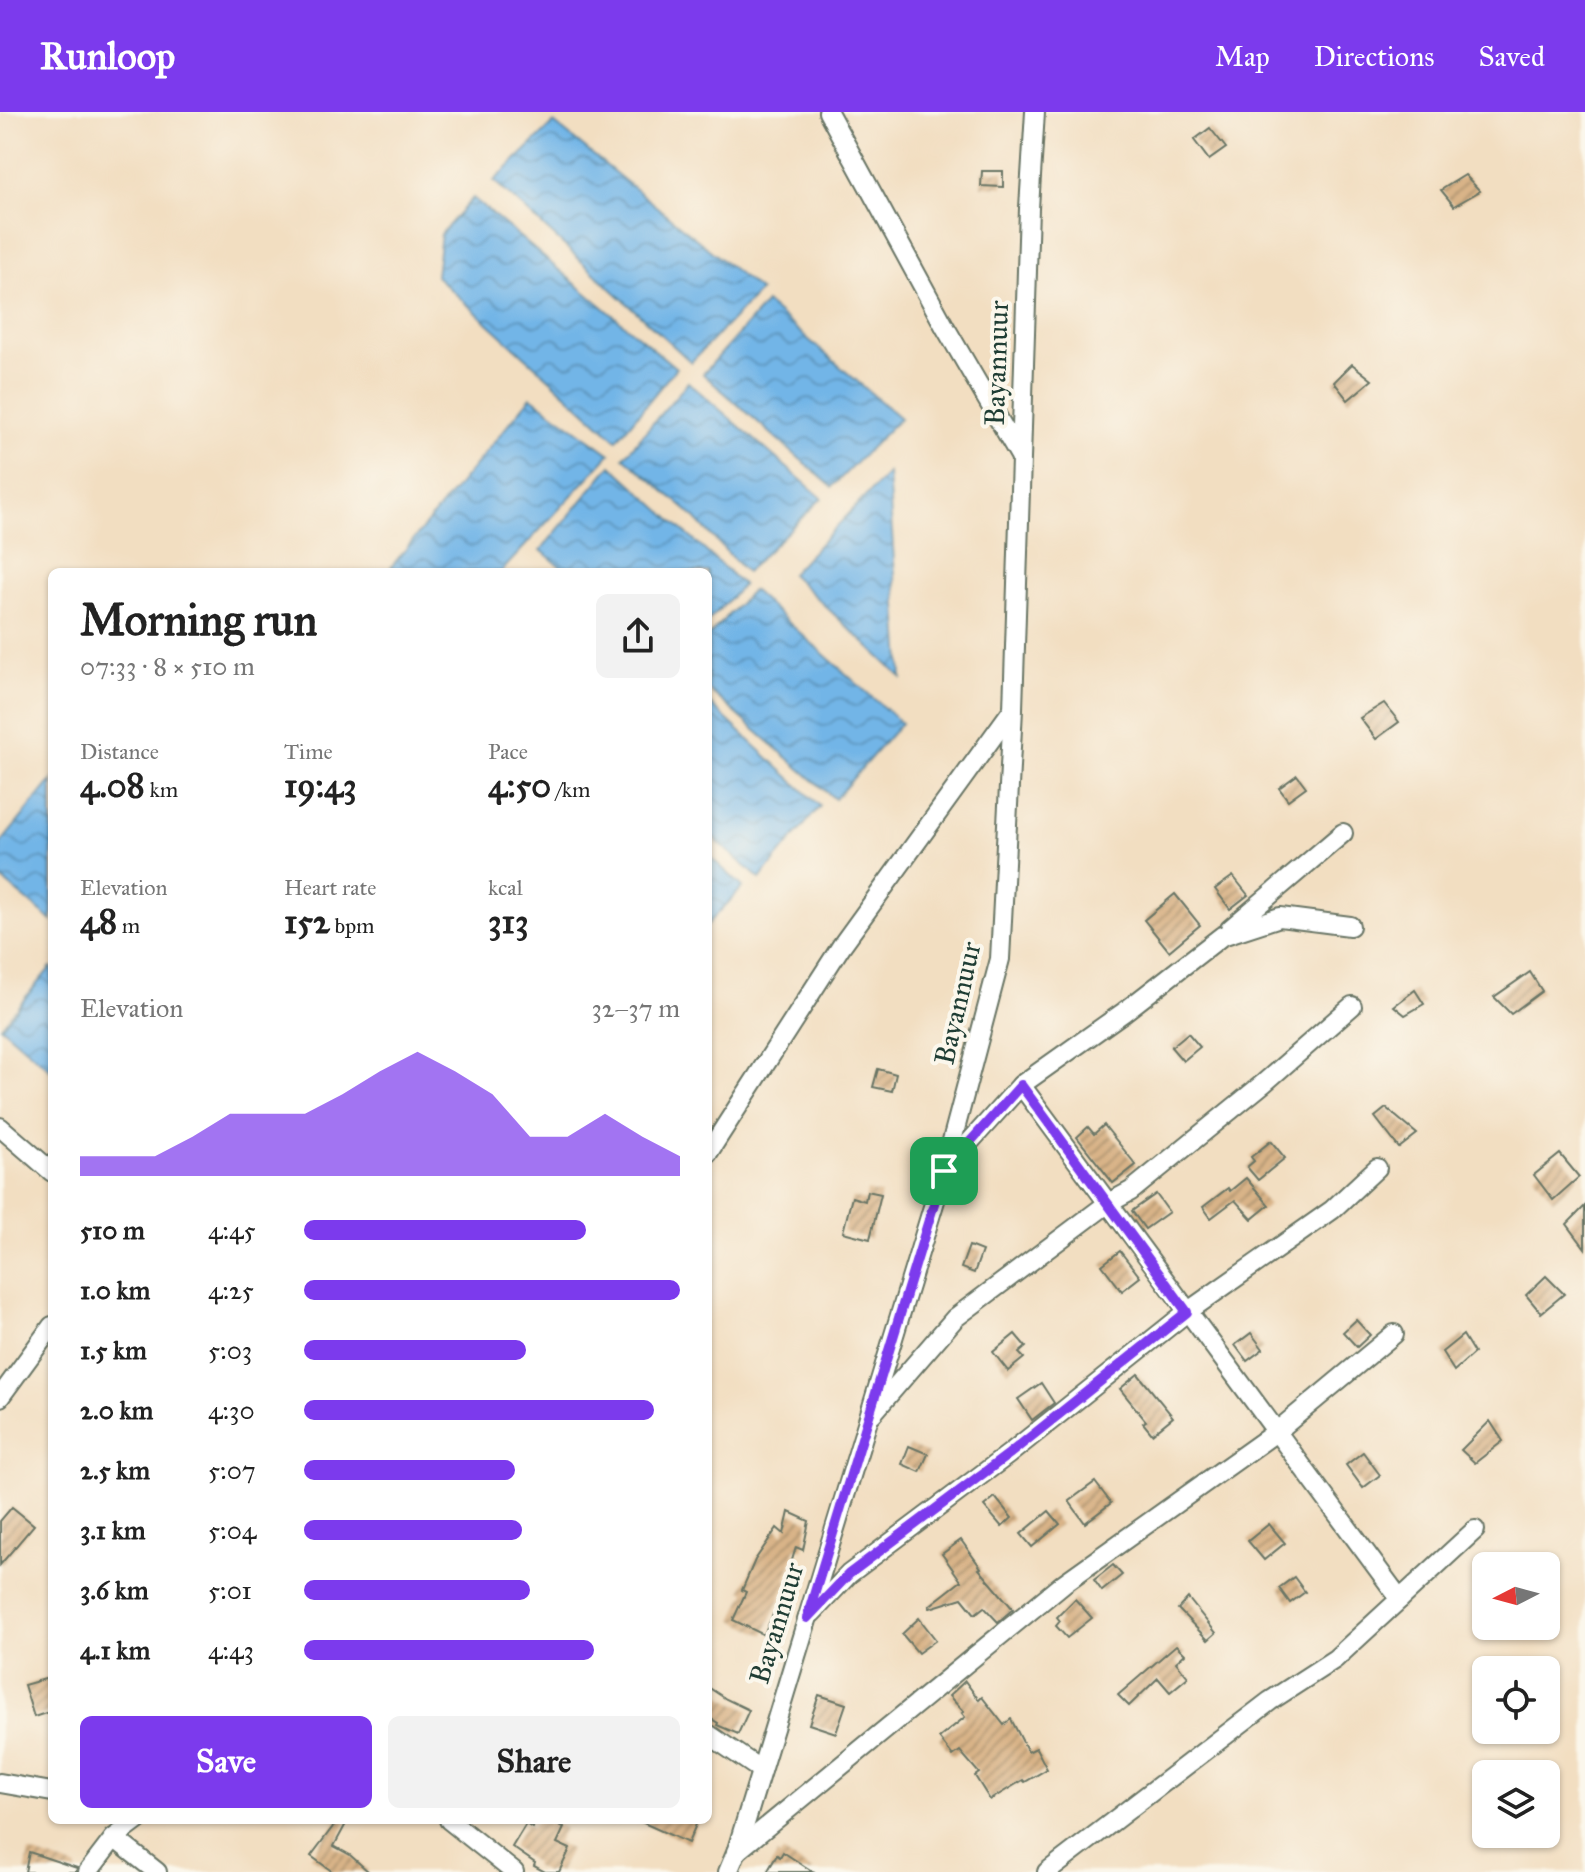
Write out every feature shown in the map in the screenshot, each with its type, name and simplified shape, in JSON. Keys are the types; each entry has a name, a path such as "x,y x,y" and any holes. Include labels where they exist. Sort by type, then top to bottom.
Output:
{"street":[{"path":"828,112 945,327 1021,458"},
{"name":"Bayannuur","path":"728,1872 944,1171 1000,959 1013,709 1029,208 1035,112"},
{"path":"712,1147 842,945 1013,709"},
{"path":"944,1171 1021,1085 1124,1012 1222,936 1343,833"},
{"path":"1222,936 1280,917 1350,926"},
{"path":"868,1419 955,1318 1107,1204 1131,1191 1264,1083 1352,1006"},
{"path":"1021,1085 1400,1599"},
{"path":"0,1127 48,1169"},
{"path":"807,1618 849,1574 1009,1454 1187,1312 1332,1210 1377,1168"},
{"path":"0,1397 48,1331"},
{"path":"736,1853 1064,1583 1276,1432 1394,1334"},
{"path":"1047,1872 1270,1701 1335,1659 1475,1530"},
{"path":"712,1737 761,1770"},
{"path":"0,1783 48,1791"},
{"path":"88,1872 114,1838 133,1824"},
{"path":"454,1824 514,1872"},
{"path":"114,1838 157,1872"}],"water":[{"path":"554,123 760,291 691,362 494,181"},
{"path":"473,198 676,368 617,440 436,276 441,234"},
{"path":"766,303 900,418 832,487 703,374"},
{"path":"688,382 822,498 746,572 690,513 624,457"},
{"path":"531,397 610,454 505,568 391,567"},
{"path":"611,465 743,585 712,617 712,568 562,568 541,550"},
{"path":"888,473 902,678 791,574"},
{"path":"752,590 901,723 835,799 712,692 712,633"},
{"path":"712,706 820,806 760,879 712,837"},
{"path":"48,785 48,918 0,878 0,844"},
{"path":"712,859 743,887 712,920"},
{"path":"48,971 48,1068 1,1027"}],"building":[{"path":"1210,128 1226,148 1209,160 1194,140"},
{"path":"982,171 1003,171 1003,187 981,186"},
{"path":"1465,175 1480,191 1454,206 1441,190"},
{"path":"1352,364 1372,380 1348,400 1334,382"},
{"path":"1384,703 1399,722 1376,739 1360,718"},
{"path":"1297,775 1306,787 1288,800 1279,788"},
{"path":"1233,876 1248,895 1230,909 1215,889"},
{"path":"1175,894 1200,925 1169,951 1144,920"},
{"path":"1530,972 1542,991 1511,1014 1494,997"},
{"path":"1415,990 1424,1004 1405,1015 1394,1006"},
{"path":"1188,1033 1200,1047 1183,1061 1171,1047"},
{"path":"878,1069 896,1074 892,1091 873,1087"},
{"path":"1386,1108 1417,1134 1399,1148 1375,1117"},
{"path":"1104,1125 1136,1165 1113,1183 1077,1137 1088,1127 1094,1134"},
{"path":"1271,1141 1285,1158 1258,1180 1247,1167 1254,1161 1251,1157"},
{"path":"1560,1154 1579,1177 1553,1200 1534,1175"},
{"path":"1246,1178 1269,1205 1252,1219 1235,1200 1211,1218 1203,1207"},
{"path":"867,1191 881,1194 870,1239 843,1232 852,1197 865,1201"},
{"path":"1156,1194 1169,1212 1145,1229 1132,1211"},
{"path":"1585,1206 1585,1248 1567,1224"},
{"path":"969,1246 982,1251 974,1273 961,1268"},
{"path":"1120,1251 1140,1277 1122,1291 1102,1265"},
{"path":"1546,1276 1564,1294 1541,1313 1526,1295"},
{"path":"1356,1320 1370,1335 1357,1347 1343,1332"},
{"path":"1251,1333 1263,1349 1247,1361 1235,1345"},
{"path":"1015,1334 1026,1347 1019,1353 1024,1358 1008,1371 993,1352"},
{"path":"1463,1335 1474,1353 1454,1371 1442,1352"},
{"path":"1138,1374 1173,1417 1152,1434 1143,1423 1146,1421 1120,1389"},
{"path":"1041,1383 1054,1403 1032,1420 1018,1399"},
{"path":"1490,1421 1503,1441 1475,1463 1461,1450"},
{"path":"909,1446 928,1454 920,1472 902,1464"},
{"path":"1363,1452 1380,1475 1363,1488 1346,1465"},
{"path":"1095,1482 1111,1503 1085,1523 1069,1501"},
{"path":"995,1497 1012,1518 1002,1527 984,1506"},
{"path":"12,1507 34,1525 0,1565 0,1521"},
{"path":"1049,1511 1060,1524 1032,1547 1021,1534"},
{"path":"789,1512 809,1521 803,1550 796,1547 788,1581 764,1635 733,1620 746,1592 742,1590 755,1560 777,1528 784,1534"},
{"path":"1269,1524 1285,1543 1264,1560 1248,1541"},
{"path":"961,1540 979,1569 1013,1609 998,1622 984,1607 975,1614 962,1598 929,1606 961,1581 942,1554"},
{"path":"1113,1565 1122,1575 1102,1591 1094,1580"},
{"path":"1294,1577 1305,1592 1290,1603 1279,1588"},
{"path":"1188,1598 1216,1633 1208,1640 1178,1609"},
{"path":"1075,1599 1092,1618 1067,1638 1056,1626 1060,1621 1057,1617"},
{"path":"919,1618 936,1640 918,1653 902,1634"},
{"path":"1176,1645 1185,1654 1176,1662 1188,1677 1170,1692 1158,1678 1129,1706 1118,1695"},
{"path":"48,1678 48,1712 34,1717 24,1685"},
{"path":"965,1681 1004,1725 1011,1719 1028,1752 1036,1748 1047,1769 990,1800 975,1776 979,1773 960,1751 953,1756 939,1738 965,1717 949,1696"},
{"path":"712,1690 749,1710 738,1734 712,1719"},
{"path":"819,1695 846,1704 836,1733 809,1724"},
{"path":"335,1824 346,1824 334,1846 369,1872 333,1872 311,1856"},
{"path":"526,1824 532,1828 535,1824 556,1824 564,1828 557,1843 570,1849 559,1872 545,1872 512,1847"},
{"path":"646,1824 696,1824 688,1843"},
{"path":"29,1852 77,1868 76,1872 25,1872"},
{"path":"783,1852 815,1872 767,1872 777,1855 780,1857"}],"route":[{"path":"1021,1085 1187,1312 1009,1454 849,1574 807,1618 868,1419 944,1171 1021,1085"}]}
